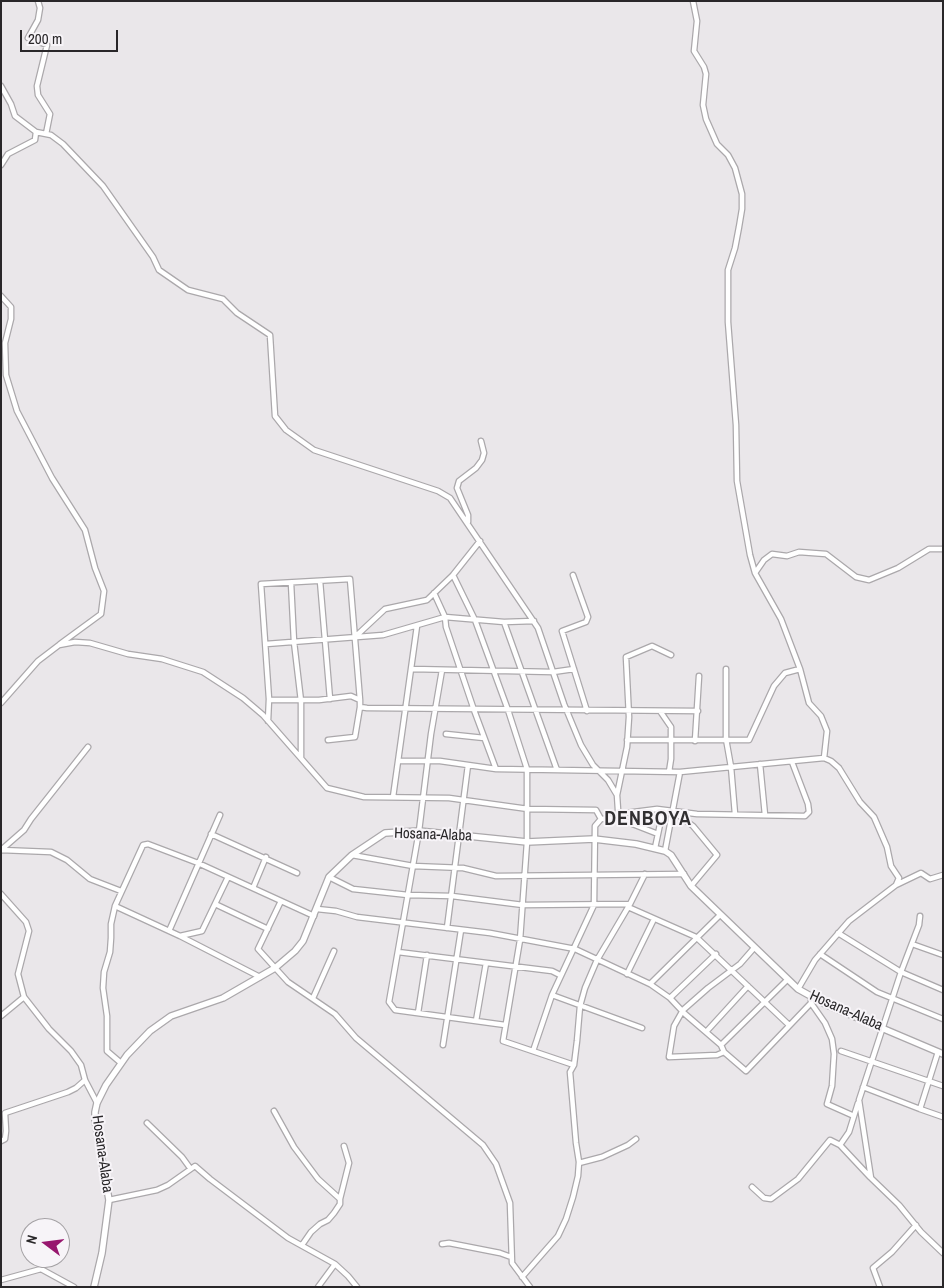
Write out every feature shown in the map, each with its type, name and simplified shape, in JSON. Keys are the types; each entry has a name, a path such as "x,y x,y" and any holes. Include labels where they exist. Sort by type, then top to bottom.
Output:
{"main road":[{"name":"Hosana-Alaba","path":"94,1287 102,1253 109,1200 95,1120 97,1103 121,1063 150,1031 171,1016 222,998 275,968 295,951 303,941 329,876 352,855 385,833 419,831 527,842 594,839 665,851 671,855 691,886 787,980 811,1000 825,1004 941,1053"}],"street":[{"path":"38,1 40,8 38,20 28,38 47,45 37,86 38,94 50,114 46,134"},
{"path":"692,1 697,21 694,50 706,74 703,105 717,144 728,155 735,168 742,194 739,227 728,270 728,322 736,425 737,481 755,573 781,619 800,669 810,703 821,716 827,731 824,758"},
{"path":"1,86 11,104 13,114 36,132 51,135 64,144 103,186 153,257 159,270 188,290 223,299 237,313 270,335 275,416 286,430 314,450 438,491 450,498 538,628 581,745 593,765 608,780 617,795"},
{"path":"1,165 8,154 35,140 36,132"},
{"path":"1,296 11,307 11,318 5,342 6,375 17,411 52,478 85,530 95,568 104,591 101,614 38,661 1,703"},
{"path":"468,523 468,515 457,488 459,482 476,468 482,460 484,453 480,441"},
{"path":"355,637 384,609 427,600 453,575 480,541"},
{"path":"755,573 764,560 772,554 787,556 799,552 826,554 856,578 869,580 898,568 929,549 943,549"},
{"path":"453,575 475,620 508,710 527,769 527,842 520,940 503,1041 574,1064"},
{"path":"573,575 588,617 586,622 562,630 587,711"},
{"path":"268,721 269,700 261,584 350,579 360,707 355,737 328,740"},
{"path":"320,581 330,699"},
{"path":"291,582 294,642 301,701 301,758"},
{"path":"434,593 445,617 446,627 460,670 496,768"},
{"path":"266,644 383,636 445,617 504,622 534,621"},
{"path":"504,622 557,770"},
{"path":"393,797 418,626"},
{"path":"59,644 90,643 128,654 162,659 203,672 243,698 268,721 327,788 364,797 449,798 528,809 596,810 601,819"},
{"path":"617,816 617,795 627,740 626,657 652,646 671,655"},
{"path":"412,669 553,672 574,669"},
{"path":"726,669 726,741 731,767 735,814"},
{"path":"627,740 749,740 774,686 785,673 800,669"},
{"path":"442,670 419,831 390,1002 395,1010 505,1025"},
{"path":"695,741 699,676"},
{"path":"269,700 301,701 351,696 360,700"},
{"path":"360,707 474,710 698,711"},
{"path":"660,711 671,727 672,740 669,772"},
{"path":"446,734 484,738"},
{"path":"1,850 24,830 88,747"},
{"path":"399,761 428,761 496,768 680,772 824,758 839,768 860,802 878,824 887,847 891,866 899,878 896,885"},
{"path":"533,1051 560,975 575,949 594,905 596,875 595,826 601,819 663,810 697,814 805,816 809,812 808,804 792,762"},
{"path":"760,764 765,815"},
{"path":"447,928 468,765"},
{"path":"665,851 680,772"},
{"path":"655,848 663,810"},
{"path":"673,811 694,826 717,855 691,886"},
{"path":"169,931 220,815"},
{"path":"617,816 658,834"},
{"path":"211,834 266,857 297,873"},
{"path":"121,1063 107,1050 107,1016 103,988 104,972 110,952 111,924 115,906 143,845 148,844 198,864 314,916"},
{"path":"1,850 51,852 67,860 90,879 121,891"},
{"path":"352,855 413,866 456,868 496,876 684,874"},
{"path":"253,888 266,857"},
{"path":"798,989 820,954 854,915 896,885 921,872 930,879 943,875"},
{"path":"522,1277 558,1236 573,1197 579,1163 570,1072 574,1064 580,1006 585,988 597,960 629,906 645,874"},
{"path":"329,876 353,889 452,896 523,905 629,906 696,937 789,1025"},
{"path":"180,936 202,931 228,877"},
{"path":"1,894 26,922 29,931 18,974 24,997 81,1065 85,1080 97,1103"},
{"path":"281,902 258,949 288,982 335,1014 356,1038 459,1126 483,1144 496,1164 510,1203 512,1263 530,1287"},
{"path":"215,904 268,929"},
{"path":"115,906 180,936 260,977"},
{"path":"317,909 403,924 490,933 575,949 650,984 670,998 684,1010 685,1014 721,1045 724,1052 746,1071 811,1000 832,1039 834,1054 832,1086 826,1104 854,1116"},
{"path":"650,984 720,915"},
{"path":"840,1145 849,1132 901,972 919,925 920,916"},
{"path":"627,974 654,919"},
{"path":"443,1045 461,930"},
{"path":"838,933 901,972 943,990"},
{"path":"912,944 943,955"},
{"path":"724,1052 717,1055 669,1057 674,1026 684,1010 740,964 754,948"},
{"path":"313,998 334,951"},
{"path":"398,952 552,970 560,975"},
{"path":"670,998 716,954"},
{"path":"820,954 877,992 943,1019"},
{"path":"418,1013 427,956"},
{"path":"476,1021 486,963"},
{"path":"721,1045 787,980"},
{"path":"706,1032 748,986"},
{"path":"552,995 642,1028"},
{"path":"1,1016 24,997"},
{"path":"841,1051 943,1086"},
{"path":"920,1108 941,1053"},
{"path":"1,1141 5,1139 5,1113 68,1092 85,1080"},
{"path":"863,1087 943,1117"},
{"path":"859,1100 871,1178"},
{"path":"274,1111 294,1147 318,1178 340,1199"},
{"path":"148,1123 182,1157 190,1168"},
{"path":"579,1163 602,1157 628,1145 636,1139"},
{"path":"752,1187 764,1198 771,1198 798,1179 830,1140 840,1145 943,1253"},
{"path":"302,1245 311,1232 328,1220 340,1204 348,1164 344,1146"},
{"path":"109,1200 157,1190 168,1185 195,1166 288,1238 335,1264 357,1287"},
{"path":"880,1287 873,1268 892,1252 916,1225"},
{"path":"442,1244 449,1243 511,1257"},
{"path":"318,1287 335,1264"},
{"path":"1,1280 41,1269 74,1287"}],"district":[{"name":"DENBOYA","path":"648,820"}]}
